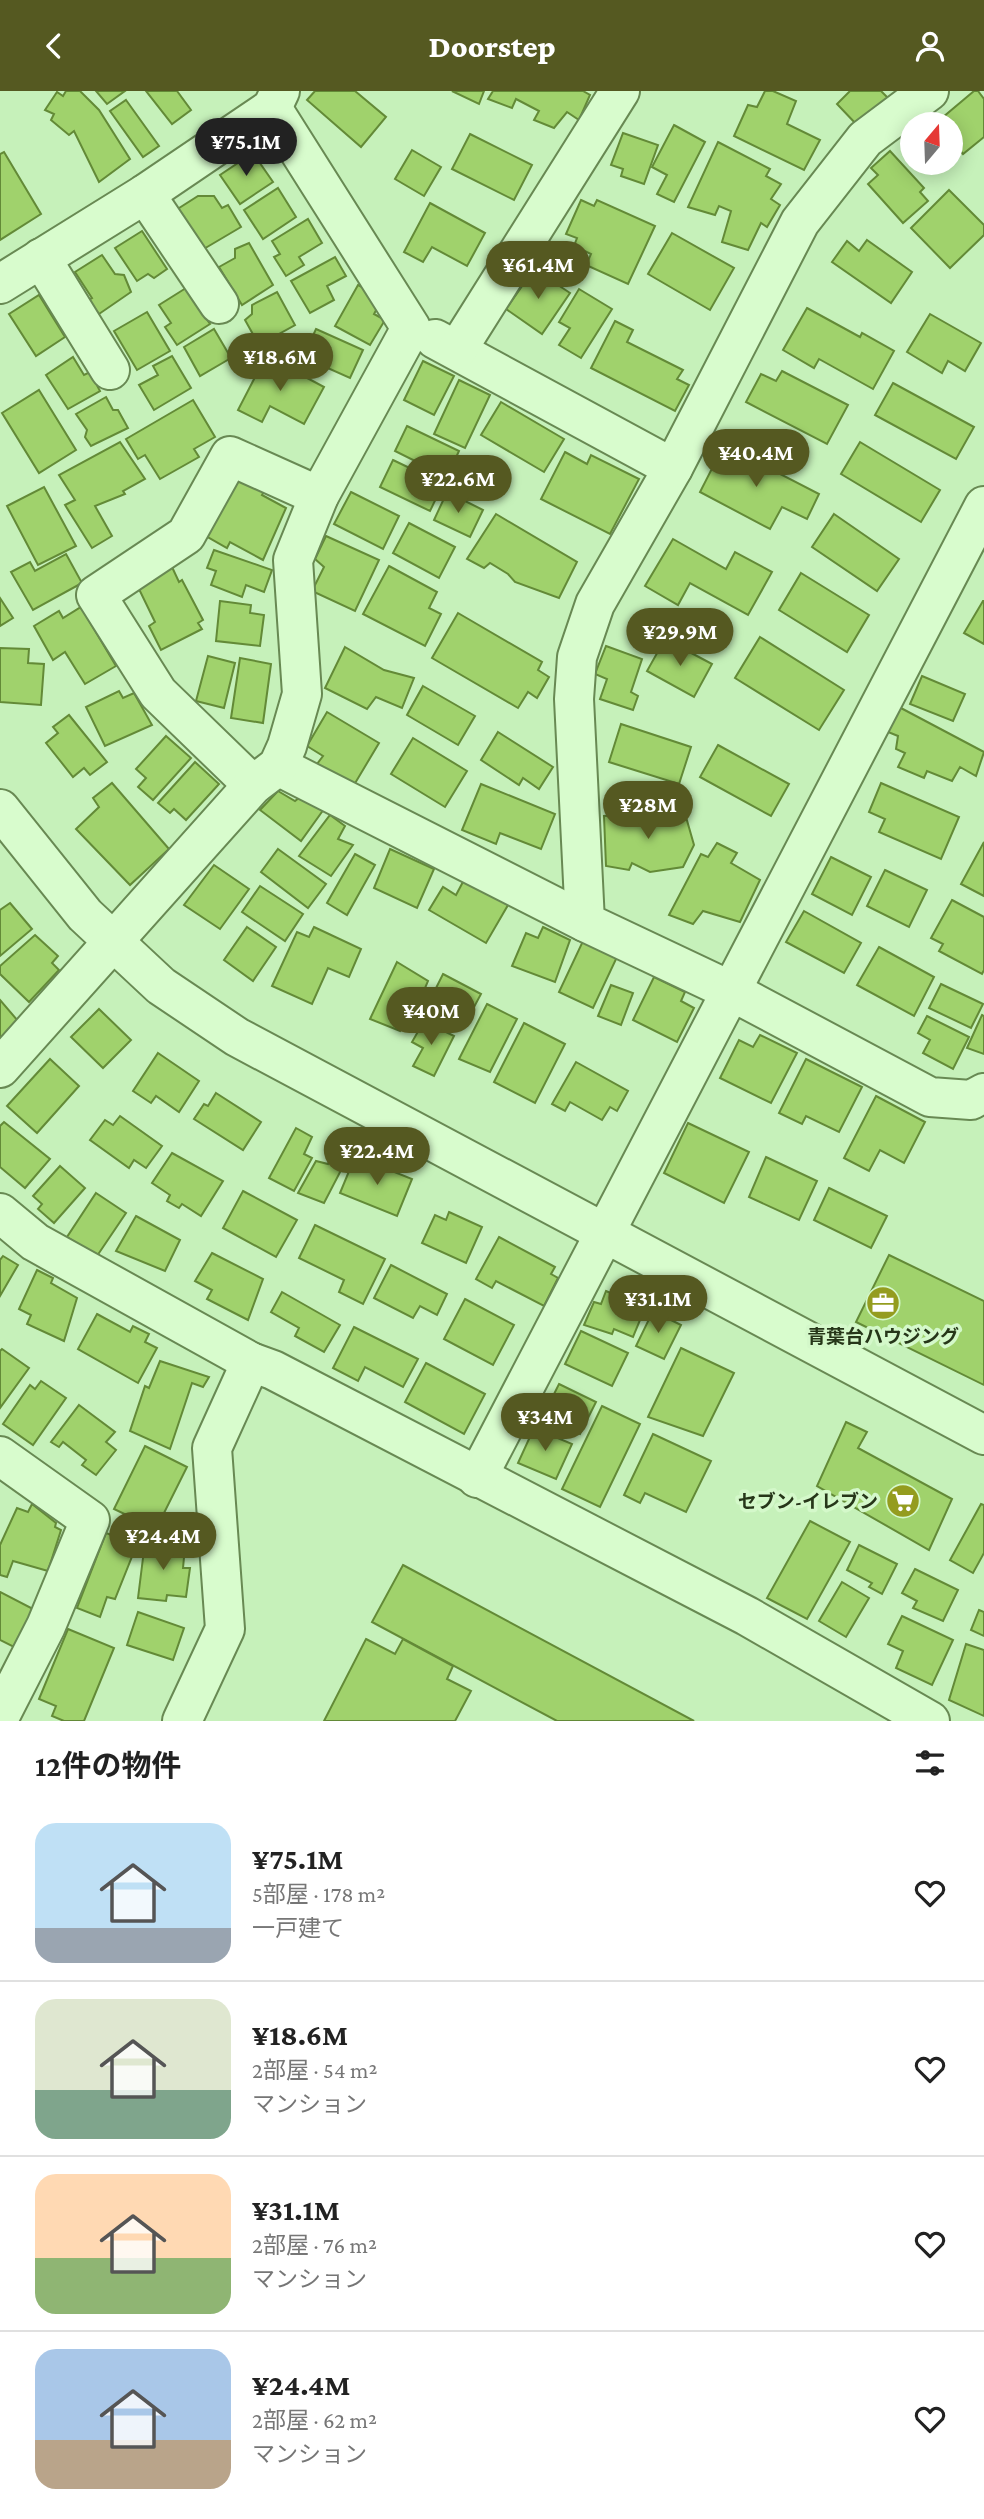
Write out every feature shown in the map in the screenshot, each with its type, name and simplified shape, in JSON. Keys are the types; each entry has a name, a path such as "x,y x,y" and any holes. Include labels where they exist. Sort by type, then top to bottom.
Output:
{"street":[{"path":"457,350 620,91"},
{"path":"585,922 574,699 577,657 595,604 673,467 800,222 865,139 929,91"},
{"path":"0,284 145,194 276,100 411,328 457,350 673,467"},
{"path":"145,194 219,304"},
{"path":"41,258 110,370"},
{"path":"0,1068 265,775 287,746 302,694 293,560 319,496 411,328"},
{"path":"319,496 230,456 186,535 96,595 158,693 265,775 731,991 929,1097 971,1100 984,1093"},
{"path":"477,1478 984,506"},
{"path":"0,809 85,915 113,942 161,986 237,1037 984,1435"},
{"path":"0,1213 35,1242 251,1361 747,1616 930,1721"},
{"path":"182,1721 225,1629 212,1448 251,1361"},
{"path":"0,1456 90,1520 46,1626 0,1716"}],"building":[{"path":"66,91 80,91 99,110 130,159 99,182 74,131 69,135 51,120 54,114 45,110 57,92 63,96"},
{"path":"96,91 125,91 107,104"},
{"path":"146,91 177,91 191,110 172,124"},
{"path":"315,91 355,91 386,117 361,147 307,100"},
{"path":"452,91 484,91 479,104"},
{"path":"493,91 583,91 590,95 579,120 567,112 554,128 534,120 539,111 516,99 512,108 488,99"},
{"path":"765,91 773,91 796,101 787,124 820,140 804,170 734,136 748,105 757,107"},
{"path":"850,91 881,91 888,98 858,126 837,104"},
{"path":"974,91 978,91 984,99 984,137 963,154 963,112 949,112"},
{"path":"126,100 159,146 143,157 110,111"},
{"path":"674,125 705,142 674,202 657,194 667,175 652,167"},
{"path":"623,133 658,145 644,184 621,176 623,169 611,165"},
{"path":"470,134 532,165 514,200 452,169"},
{"path":"718,142 770,169 766,176 781,184 771,199 780,205 767,227 761,223 748,250 722,242 731,211 719,206 715,215 688,207"},
{"path":"412,150 441,167 424,196 395,179"},
{"path":"890,151 900,162 900,175 912,175 924,188 920,192 928,201 903,223 868,184 878,175 871,168"},
{"path":"4,152 41,214 0,240 0,154"},
{"path":"253,153 273,182 240,204 220,175"},
{"path":"278,188 296,217 263,239 244,210"},
{"path":"949,190 984,225 984,235 950,268 911,228"},
{"path":"198,196 214,196 222,208 228,205 241,227 202,250 176,210"},
{"path":"581,200 594,206 597,200 655,226 628,284 586,265 591,254 574,246 577,238 566,234"},
{"path":"430,203 485,233 467,266 432,247 423,262 404,252"},
{"path":"308,219 322,243 299,257 304,265 286,276 274,257 280,254 272,241"},
{"path":"142,231 167,269 154,278 148,274 137,281 115,248"},
{"path":"672,233 734,268 710,310 648,274"},
{"path":"867,240 912,272 891,303 832,262 847,241 859,251"},
{"path":"249,243 273,285 242,305 219,267 235,258 235,249"},
{"path":"102,255 115,274 124,275 131,292 99,314 88,300 92,298 75,272"},
{"path":"335,257 346,276 327,286 334,300 310,313 291,281"},
{"path":"534,269 570,293 542,334 506,309"},
{"path":"358,285 383,297 374,314 385,320 370,345 335,326"},
{"path":"186,288 210,324 177,345 165,327 171,323 159,305"},
{"path":"579,289 612,309 581,358 559,345 570,328 559,322"},
{"path":"277,292 295,325 259,345 245,320 252,314 252,305"},
{"path":"39,295 65,337 36,356 9,314"},
{"path":"807,308 860,337 862,333 894,351 873,389 819,359 814,368 783,350"},
{"path":"147,312 170,351 137,370 114,331"},
{"path":"930,314 981,343 965,371 948,361 942,373 907,352"},
{"path":"615,321 633,330 627,342 683,370 677,379 689,385 675,411 591,368"},
{"path":"214,329 231,358 200,376 184,347"},
{"path":"316,329 363,350 350,378 303,357"},
{"path":"172,356 191,388 154,410 139,385 158,375 153,366"},
{"path":"266,356 324,387 304,424 270,406 262,422 238,410"},
{"path":"73,357 84,375 90,372 100,391 68,409 46,375"},
{"path":"423,361 454,376 434,415 404,400"},
{"path":"782,371 848,405 827,444 746,402 761,374 776,381"},
{"path":"459,380 490,395 465,448 434,434"},
{"path":"893,383 974,427 956,459 875,415"},
{"path":"39,390 76,450 39,473 2,413"},
{"path":"106,397 113,410 118,410 128,428 91,446 85,437 87,430 76,414"},
{"path":"193,400 215,437 194,449 199,457 160,479 145,455 138,459 126,439"},
{"path":"501,402 564,439 544,472 481,435"},
{"path":"407,426 459,451 447,477 395,451"},
{"path":"120,442 145,479 123,491 125,494 95,506 112,536 92,548 65,505 75,500 59,475"},
{"path":"860,442 940,490 921,522 841,474"},
{"path":"724,445 819,494 807,519 782,507 770,529 700,492"},
{"path":"565,452 587,464 591,455 639,479 610,534 541,499"},
{"path":"393,460 443,484 430,511 380,487"},
{"path":"240,475 266,488 262,495 286,508 263,560 230,542 227,548 206,536"},
{"path":"44,487 76,546 38,565 7,506"},
{"path":"351,492 399,516 383,549 334,524"},
{"path":"447,492 483,510 470,537 434,520"},
{"path":"496,514 577,562 559,598 515,582 508,574 490,563 484,568 467,559"},
{"path":"834,514 899,559 877,591 812,547"},
{"path":"409,523 455,547 439,578 393,553"},
{"path":"326,536 379,560 355,611 312,591 324,567 315,559"},
{"path":"673,539 726,569 735,552 772,572 748,615 690,583 678,605 645,586"},
{"path":"214,550 272,570 264,592 246,585 242,597 211,585 216,571 207,568"},
{"path":"66,554 82,583 33,610 11,572 30,562 35,571"},
{"path":"389,566 437,592 429,608 441,614 425,646 363,614"},
{"path":"172,567 203,620 198,623 202,629 161,650 149,626 155,622 137,585"},
{"path":"801,573 869,615 847,652 779,610"},
{"path":"0,598 13,618 0,626"},
{"path":"220,601 251,605 250,613 264,615 260,646 216,641"},
{"path":"984,601 984,644 964,633"},
{"path":"81,607 116,666 85,684 65,652 53,660 34,626 59,611 63,618"},
{"path":"458,613 542,662 538,670 549,677 537,698 528,692 518,708 432,658"},
{"path":"760,637 844,690 819,730 735,678"},
{"path":"665,639 712,664 694,697 647,671"},
{"path":"606,646 642,659 631,692 638,696 633,710 600,699 607,679 595,674"},
{"path":"345,647 384,670 414,678 402,708 376,697 367,709 325,688"},
{"path":"0,648 29,649 28,663 44,664 41,705 0,702"},
{"path":"208,656 235,663 224,708 196,701"},
{"path":"240,658 271,664 263,723 231,718"},
{"path":"922,676 965,694 953,721 910,704"},
{"path":"423,686 475,716 458,745 407,715"},
{"path":"119,691 123,698 134,693 152,725 105,746 86,707"},
{"path":"899,707 984,752 976,776 960,767 952,781 927,771 924,778 898,767 905,753 896,749 898,736 888,732"},
{"path":"327,712 379,743 354,785 317,764 323,756 307,746"},
{"path":"69,715 107,762 90,775 84,768 73,777 46,743 58,733 53,727"},
{"path":"621,724 691,747 679,784 609,762"},
{"path":"498,732 553,767 539,789 523,778 519,785 481,760"},
{"path":"166,736 191,758 153,800 138,787 146,778 136,769"},
{"path":"413,738 467,771 445,807 391,774"},
{"path":"718,745 789,784 771,816 700,777"},
{"path":"195,762 219,784 186,820 174,809 170,813 158,803"},
{"path":"112,783 169,849 130,885 76,829 99,807 93,798"},
{"path":"881,783 959,817 941,859 879,832 885,819 869,812"},
{"path":"481,784 555,814 541,849 500,833 496,844 462,830"},
{"path":"278,791 295,801 304,794 324,809 301,841 260,810"},
{"path":"684,810 694,845 683,867 650,872 632,863 629,870 606,866 604,816"},
{"path":"330,815 345,826 338,839 353,845 331,876 299,856"},
{"path":"984,842 984,896 961,884"},
{"path":"717,843 737,853 731,863 760,880 740,922 703,911 693,924 669,915 701,854 708,857"},
{"path":"278,849 326,884 308,908 261,872"},
{"path":"390,849 434,869 417,908 374,888"},
{"path":"355,854 375,865 347,915 327,903"},
{"path":"831,857 871,877 852,915 812,894"},
{"path":"214,865 249,889 220,929 184,905"},
{"path":"885,870 927,890 909,927 867,906"},
{"path":"464,880 508,905 486,943 429,910 443,887 456,895"},
{"path":"260,886 303,914 285,941 242,912"},
{"path":"952,900 984,917 982,974 939,951 943,944 931,938"},
{"path":"10,903 32,929 0,956 0,910"},
{"path":"804,911 861,943 844,973 786,942"},
{"path":"247,927 276,947 253,981 224,960"},
{"path":"314,927 361,949 349,977 328,968 312,1004 272,986 297,932 309,937"},
{"path":"543,927 570,940 555,982 512,966 526,933 538,938"},
{"path":"35,935 58,956 52,963 59,970 29,1002 0,974 0,966"},
{"path":"583,941 617,957 593,1008 559,992"},
{"path":"879,947 934,977 914,1016 857,985"},
{"path":"397,962 428,981 418,1005 412,1002 400,1031 370,1019"},
{"path":"443,974 481,994 466,1022 429,1002"},
{"path":"654,977 685,992 681,1001 694,1008 677,1042 633,1020"},
{"path":"941,984 983,1004 971,1028 929,1008"},
{"path":"611,985 633,993 621,1025 598,1016"},
{"path":"0,1000 18,1021 0,1039"},
{"path":"487,1004 517,1019 490,1072 459,1059"},
{"path":"99,1009 131,1040 103,1068 71,1037"},
{"path":"982,1015 984,1016 984,1054 967,1048"},
{"path":"927,1016 969,1037 953,1069 923,1053 930,1040 918,1033"},
{"path":"424,1021 454,1036 434,1076 413,1066 423,1048 412,1042"},
{"path":"524,1023 565,1044 535,1103 494,1082"},
{"path":"760,1035 797,1053 771,1103 720,1078 739,1040 753,1047"},
{"path":"158,1053 199,1081 179,1112 156,1096 151,1103 133,1091"},
{"path":"50,1059 79,1086 37,1133 7,1106"},
{"path":"806,1059 862,1087 839,1132 806,1116 802,1124 779,1113"},
{"path":"576,1062 628,1091 617,1111 610,1107 602,1120 570,1102 565,1111 552,1104"},
{"path":"216,1093 261,1122 243,1150 194,1119 204,1104 208,1106"},
{"path":"876,1096 925,1122 904,1163 880,1150 869,1171 844,1158"},
{"path":"120,1116 162,1146 146,1168 134,1160 129,1168 90,1140 105,1120 113,1125"},
{"path":"4,1122 50,1159 25,1188 0,1167 0,1126"},
{"path":"688,1123 749,1152 724,1203 664,1173"},
{"path":"296,1128 312,1137 304,1154 312,1158 294,1191 269,1178"},
{"path":"338,1145 351,1151 324,1203 298,1193 316,1161 328,1164"},
{"path":"172,1153 223,1181 201,1216 182,1204 179,1208 167,1201 170,1195 152,1183"},
{"path":"766,1157 817,1181 799,1220 749,1197"},
{"path":"362,1159 412,1179 397,1216 340,1193 352,1164 359,1167"},
{"path":"60,1166 85,1188 54,1223 38,1209 42,1204 33,1196"},
{"path":"829,1188 887,1216 871,1248 814,1220"},
{"path":"243,1191 297,1220 276,1257 223,1228"},
{"path":"96,1193 126,1213 97,1256 67,1237"},
{"path":"449,1212 482,1227 466,1263 422,1243 435,1215 446,1220"},
{"path":"136,1216 180,1240 165,1271 116,1251"},
{"path":"315,1225 385,1259 363,1304 339,1292 344,1280 299,1258"},
{"path":"499,1237 555,1267 551,1274 558,1278 544,1306 496,1281 492,1288 476,1279"},
{"path":"212,1253 263,1279 248,1320 207,1299 212,1290 195,1281"},
{"path":"889,1255 984,1301 984,1385 856,1322"},
{"path":"3,1256 18,1265 0,1296 0,1260"},
{"path":"391,1265 447,1294 437,1315 420,1306 413,1318 374,1298"},
{"path":"37,1270 53,1278 51,1283 77,1298 64,1341 27,1324 31,1315 19,1309"},
{"path":"606,1291 645,1308 633,1337 614,1329 612,1334 584,1325 594,1302 601,1304"},
{"path":"282,1292 340,1325 324,1352 295,1336 299,1328 271,1312"},
{"path":"465,1299 514,1325 493,1365 444,1339"},
{"path":"653,1311 681,1325 664,1359 636,1346"},
{"path":"97,1314 130,1332 133,1326 149,1334 145,1342 157,1348 138,1383 78,1349"},
{"path":"354,1327 418,1359 403,1387 365,1367 358,1381 333,1368"},
{"path":"581,1331 628,1353 612,1386 565,1364"},
{"path":"681,1348 734,1373 703,1436 648,1417"},
{"path":"2,1349 29,1368 0,1408 0,1351"},
{"path":"160,1361 209,1377 203,1387 192,1383 170,1449 130,1431 145,1386 149,1388"},
{"path":"426,1363 485,1394 464,1434 405,1402"},
{"path":"41,1381 66,1398 33,1445 3,1424 30,1385 35,1389"},
{"path":"559,1384 596,1402 580,1434 543,1416"},
{"path":"79,1405 115,1432 106,1442 116,1450 96,1475 82,1465 86,1460 63,1442 59,1447 51,1442"},
{"path":"602,1406 640,1424 600,1507 562,1489"},
{"path":"846,1422 867,1432 858,1448 952,1499 929,1550 817,1486"},
{"path":"534,1428 572,1444 556,1479 518,1463"},
{"path":"653,1434 711,1461 686,1512 645,1493 640,1503 624,1495"},
{"path":"145,1446 187,1467 156,1529 114,1509"},
{"path":"32,1504 61,1530 48,1571 13,1561 7,1577 0,1575 0,1545 17,1508 28,1512"},
{"path":"981,1504 984,1505 984,1553 973,1573 950,1560"},
{"path":"810,1521 850,1542 807,1619 767,1598"},
{"path":"106,1533 137,1544 115,1599 107,1597 100,1617 77,1608"},
{"path":"145,1542 185,1547 183,1568 190,1568 186,1597 167,1595 166,1601 138,1598"},
{"path":"859,1545 897,1564 882,1594 869,1587 872,1583 847,1570"},
{"path":"403,1565 694,1721 557,1721 372,1622"},
{"path":"915,1569 958,1590 943,1621 913,1608 917,1601 902,1593"},
{"path":"842,1582 869,1598 846,1637 819,1621"},
{"path":"0,1592 33,1609 14,1647 0,1640"},
{"path":"979,1610 984,1612 984,1636 971,1630"},
{"path":"138,1612 184,1628 173,1660 127,1645"},
{"path":"902,1616 953,1640 932,1685 896,1668 903,1651 888,1644"},
{"path":"68,1629 114,1648 84,1721 64,1721 52,1716 56,1706 39,1699"},
{"path":"366,1639 395,1654 403,1639 453,1666 447,1679 471,1691 455,1721 324,1721"},
{"path":"966,1644 984,1650 984,1716 949,1700"}],"place":[{"name":"青葉台ハウジング","path":"883,1303"},
{"name":"セブン-イレブン","path":"903,1501"}]}
